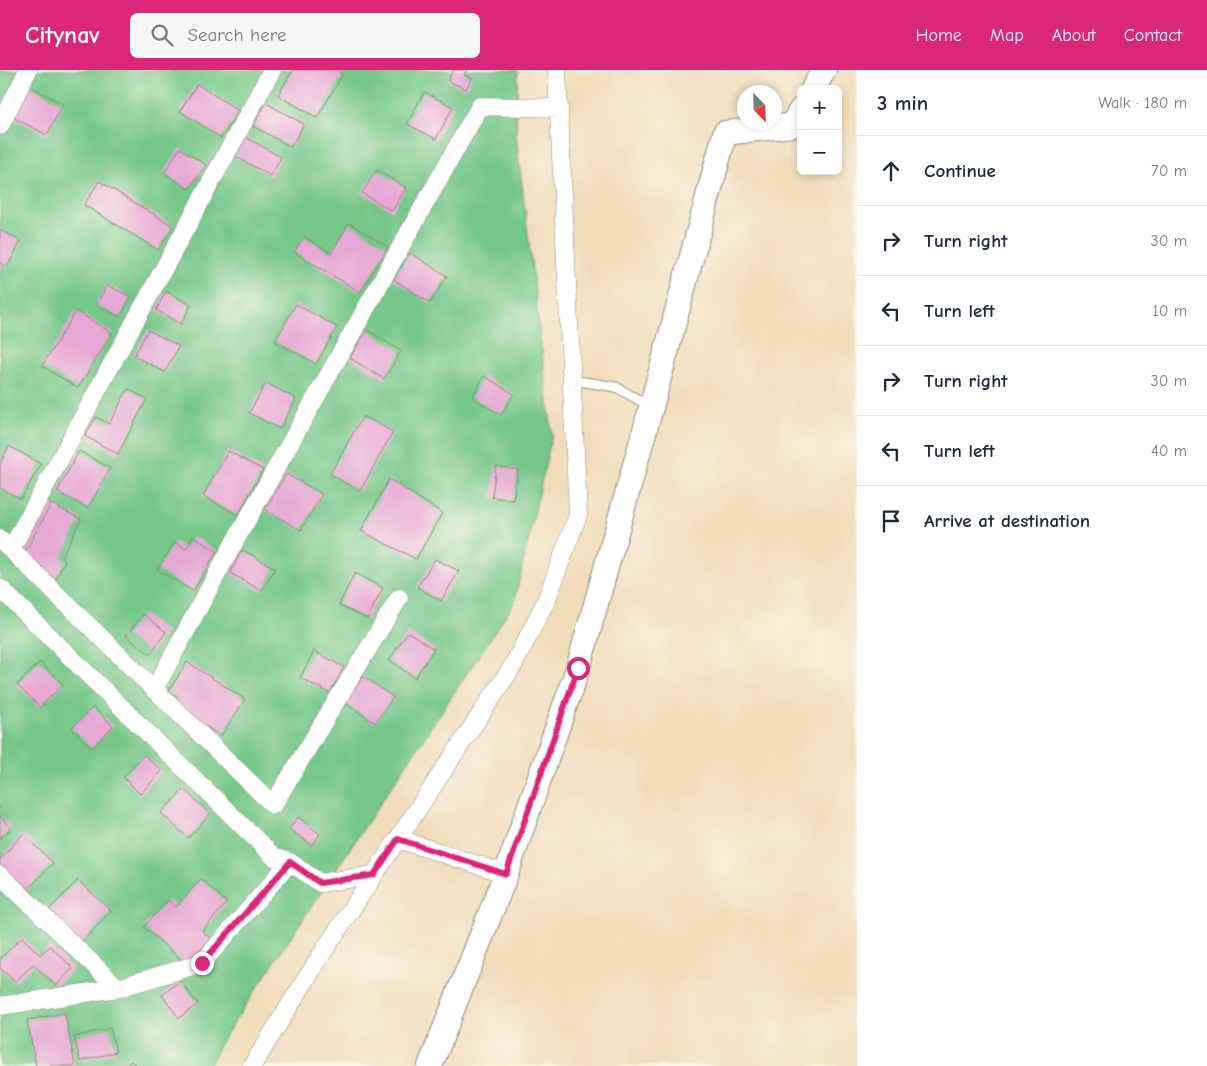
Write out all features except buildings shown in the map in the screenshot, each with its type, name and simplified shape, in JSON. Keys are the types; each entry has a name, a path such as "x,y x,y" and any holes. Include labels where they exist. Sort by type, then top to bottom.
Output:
{"main road":[{"path":"815,85 824,70"},
{"path":"430,1066 506,874 578,668 651,408 725,133 792,125 797,117"}],"street":[{"path":"0,126 28,70"},
{"path":"272,70 5,544 274,805 399,598"},
{"path":"252,1066 323,952 514,664 546,601 578,515 557,70"},
{"path":"154,690 235,541 480,106 559,108"},
{"path":"0,588 274,857 290,862 320,883 374,875"},
{"path":"398,839 506,874"},
{"path":"0,1006 118,988 202,963 290,862"},
{"path":"0,876 118,988"}],"lane":[{"path":"572,380 616,387 651,408"}],"green space":[{"path":"0,70 518,70 516,135 552,435 514,603 221,1042 209,1066 0,1066"}],"route":[{"path":"202,963 290,862 320,883 374,875 398,839 506,874 578,668"}]}
